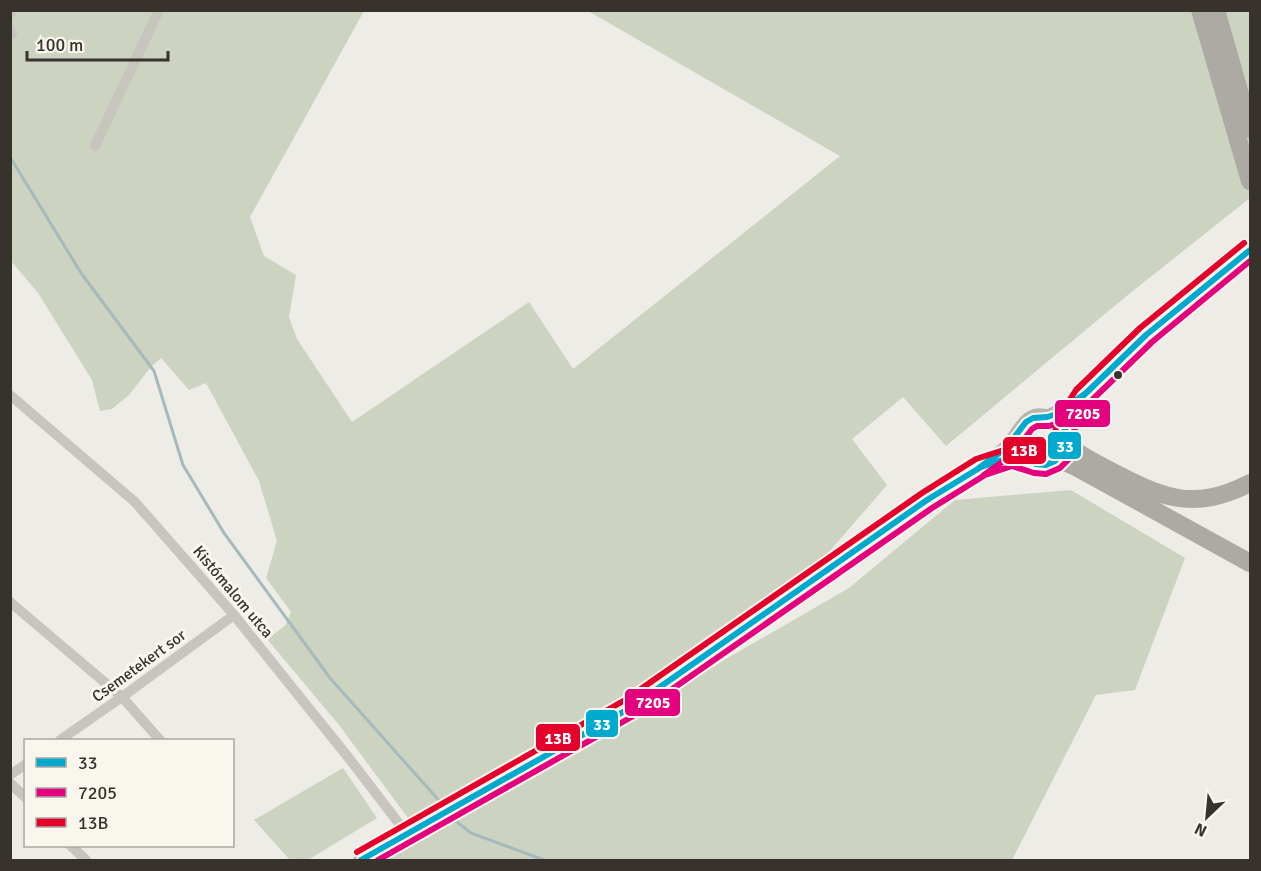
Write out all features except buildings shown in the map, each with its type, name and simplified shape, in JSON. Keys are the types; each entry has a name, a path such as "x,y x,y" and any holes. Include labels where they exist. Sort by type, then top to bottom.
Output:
{"highway":[{"path":"1200,10 1251,181"},
{"path":"1216,10 1251,129"},
{"path":"1065,436 1070,447 1082,455 1143,488 1180,499 1199,499 1231,493 1251,483"},
{"path":"1055,461 1067,463 1251,563"}],"main road":[{"path":"1048,417 1064,410 1083,396 1162,322 1246,254"},
{"path":"981,467 1011,457 1046,465 1055,461 1061,455 1072,414 1083,396"},
{"path":"361,861 630,708 927,501 981,467 1007,447 1021,426 1033,417 1041,416 1055,420 1065,436"},
{"path":"1017,435 1017,447 1026,460"}],"street":[{"path":"95,146 159,10"},
{"name":"Kistómalom utca","path":"10,395 135,502 234,615 407,834"},
{"path":"10,602 123,697 158,739"},
{"name":"Csemetekert sor","path":"63,739 234,615"},
{"path":"10,775 24,765"},
{"path":"10,783 24,796"},
{"path":"72,847 86,861"}],"green space":[{"path":"10,11 364,11 250,217 264,256 296,275 289,317 297,339 352,422 529,302 573,369 840,156 588,11 1250,11 1250,198 1129,294 946,446 903,397 852,439 887,485 809,575 718,639 626,699 531,757 411,822 339,725 267,639 285,626 291,612 266,578 277,541 259,481 206,383 189,390 161,358 129,395 112,409 100,411 92,380 38,293 11,261"},
{"path":"1071,490 1185,558 1135,690 1096,695 1012,860 377,860 604,734 726,659 849,588 955,500"},
{"path":"343,768 377,818 308,860 290,860 254,820"}],"waterway":[{"path":"10,157 81,273 154,371 183,465 224,533 330,678 443,805"},
{"path":"452,818 471,833 544,860"}],"transit line":[{"name":"13B","path":"357,852 625,700 922,493 976,459 1010,448 1045,456 1050,453 1057,441 1056,428 1076,390 1140,328 1244,243"},
{"name":"33","path":"361,860 630,708 927,500 981,467 1011,457 1046,465 1055,461 1064,448 1066,441 1064,432 1083,396 1146,335 1250,250"},
{"name":"7205","path":"378,860 635,715 932,508 985,475 1012,466 1046,474 1060,468 1069,459 1075,443 1073,433 1090,402 1152,342 1250,261"},
{"name":"33","path":"979,468 1006,448 1026,422 1033,418 1057,414 1086,393"},
{"name":"7205","path":"984,475 1012,455 1032,429 1061,422 1092,400"}]}
